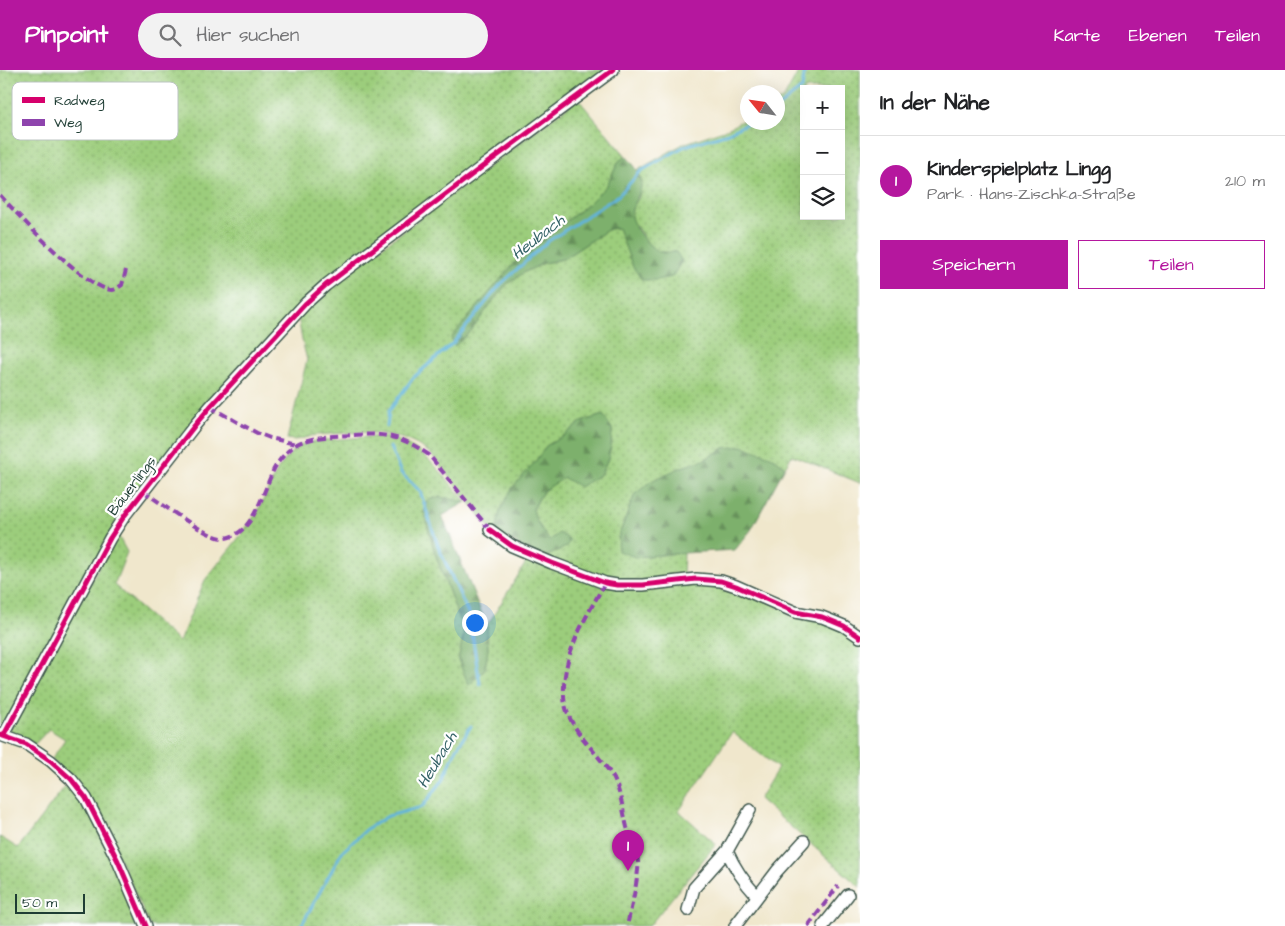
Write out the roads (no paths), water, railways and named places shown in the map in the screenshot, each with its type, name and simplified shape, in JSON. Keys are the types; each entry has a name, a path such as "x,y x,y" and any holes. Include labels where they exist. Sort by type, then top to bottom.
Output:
{"street":[{"name":"Bäuerlings","path":"2,735 110,538 125,515 210,407 306,303 326,285 613,70"},
{"path":"490,530 512,546 605,584 643,585 696,579 721,581 795,612 822,617 832,621 860,637"},
{"path":"2,735 26,744 51,761 71,779 86,798 118,861 146,926"},
{"path":"688,910 694,888 727,851 750,810"},
{"path":"735,926 804,840"},
{"path":"727,851 749,886 758,896"},
{"path":"823,926 848,895"}],"waterway":[{"name":"Heubach","path":"785,101 802,88 805,70"},
{"name":"Heubach","path":"387,426 389,411 413,378 453,343 500,285 547,242 619,195 641,171 685,146 728,133 740,127"},
{"name":"Heubach","path":"390,447 401,473 420,491 438,546 469,615 480,684"},
{"name":"Heubach","path":"301,926 342,852 368,828 388,816 422,807 443,780 457,748 471,726"}],"place":[{"name":"Kinderspielplatz Lingg","path":"628,871"}]}
